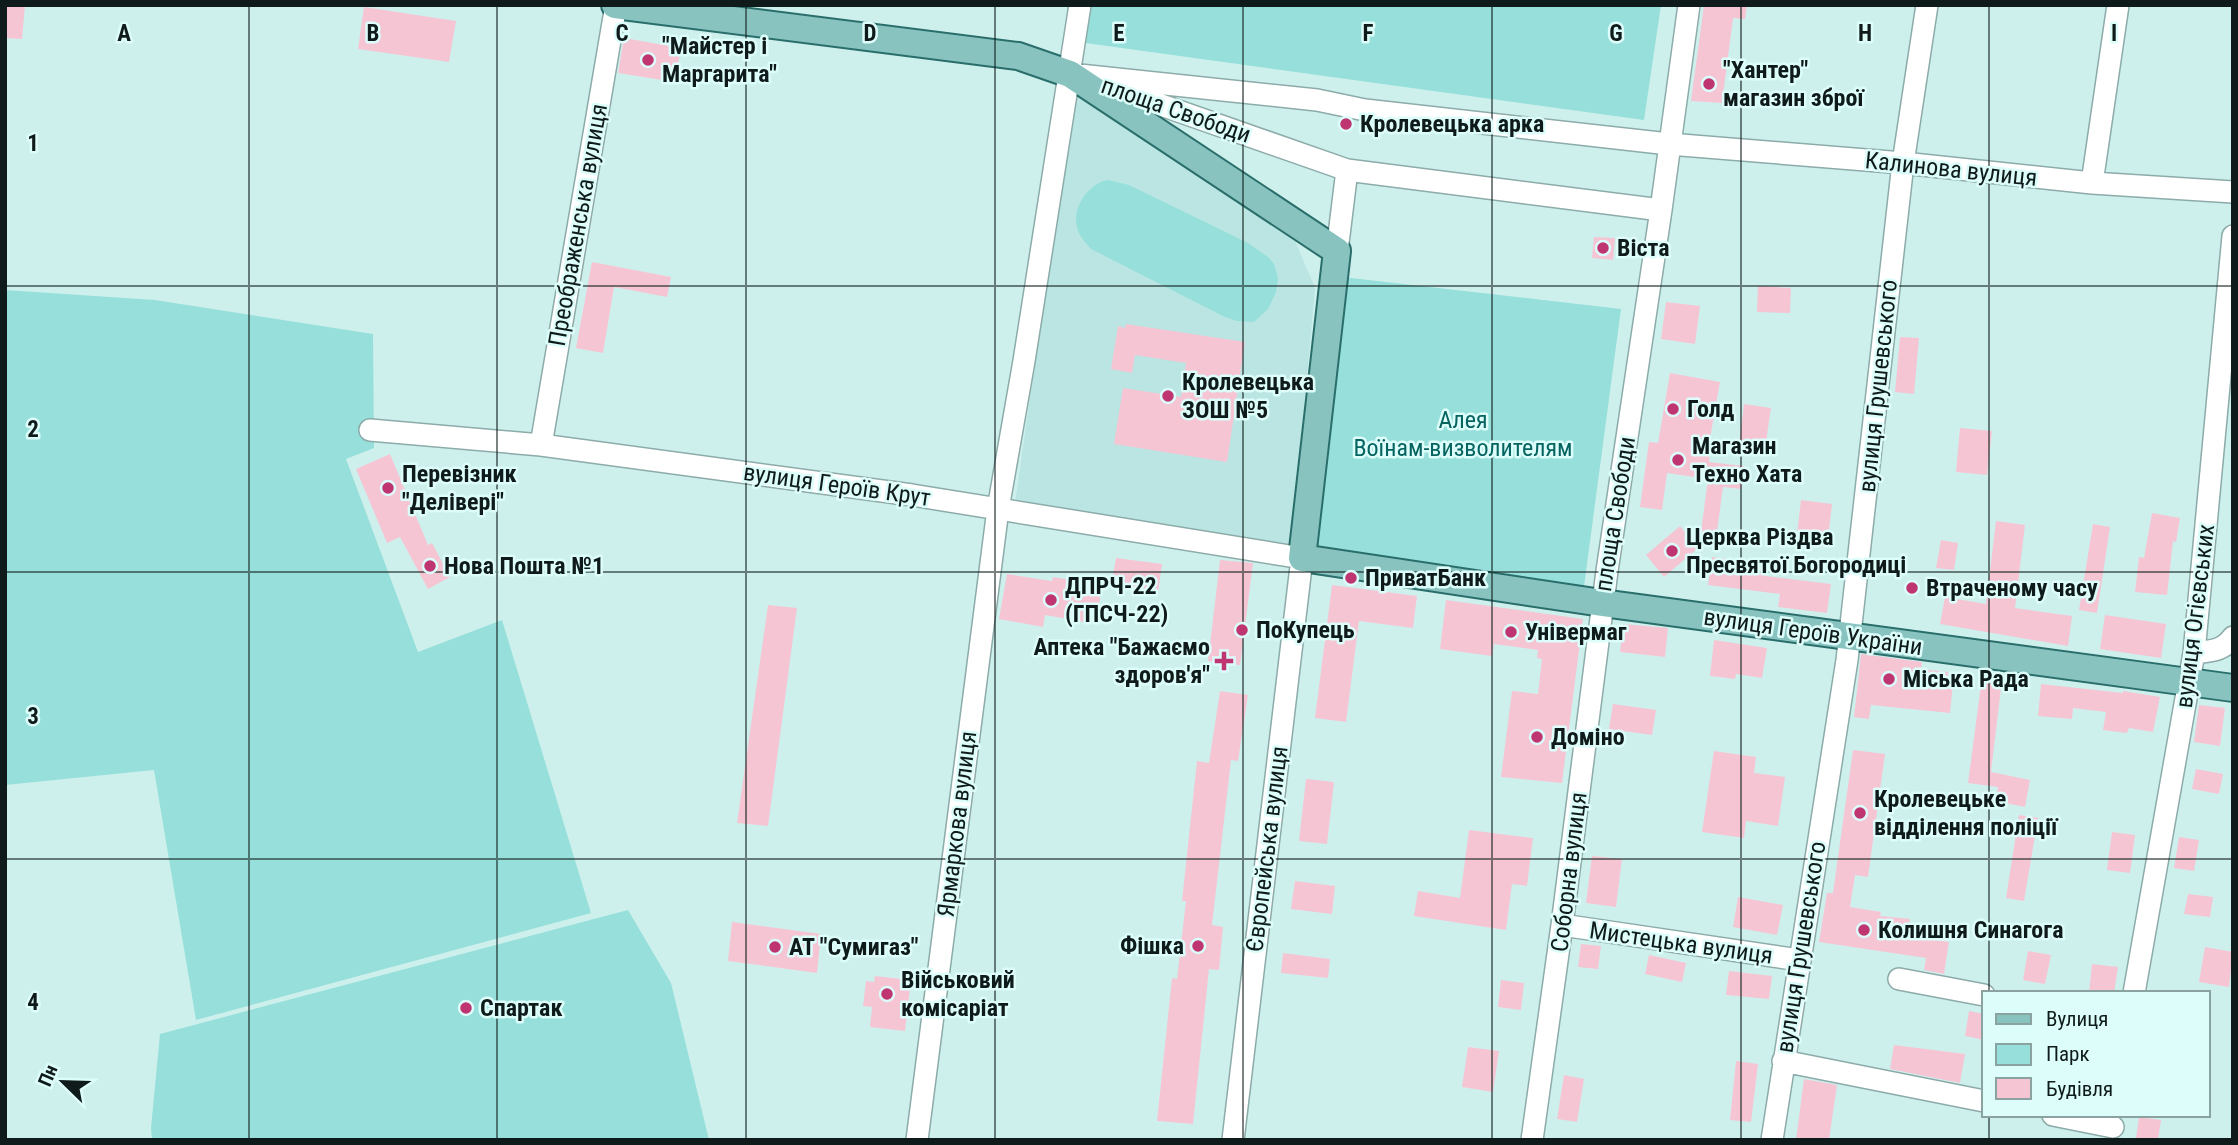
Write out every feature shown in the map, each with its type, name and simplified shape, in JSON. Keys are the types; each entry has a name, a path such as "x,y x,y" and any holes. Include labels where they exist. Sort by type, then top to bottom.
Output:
{"main road":[{"path":"615,5 1018,56 1070,74 1337,251 1302,558"},
{"name":"площа Свободи","path":"1302,558 1602,603"},
{"name":"вулиця Героїв України","path":"1602,603 2233,688"}],"street":[{"name":"Преображенська вулиця","path":"541,445 615,5"},
{"name":"площа Свободи","path":"1080,5 1070,74 1347,170 1661,210"},
{"name":"площа Свободи","path":"1602,603 1689,5"},
{"name":"вулиця Грушевського","path":"1772,1140 1850,637 1903,163 1927,5"},
{"path":"2091,183 2118,5"},
{"name":"Калинова вулиця","path":"1070,74 1317,100 1365,110 1670,144 1903,163 2091,183 2233,191"},
{"name":"Ярмаркова вулиця","path":"917,1140 998,509 1070,74"},
{"path":"1337,251 1347,170"},
{"name":"вулиця Огієвських","path":"2134,991 2194,653 2233,236"},
{"name":"вулиця Героїв Крут","path":"370,430 541,445 912,495 1302,558"},
{"name":"Європейська вулиця","path":"1233,1140 1302,558"},
{"name":"Соборна вулиця","path":"1532,1140 1602,603"},
{"path":"2194,653 2226,646 2233,637"},
{"name":"Мистецька вулиця","path":"1562,925 1799,960"},
{"path":"1899,979 1982,995"},
{"path":"1783,1061 1982,1101"},
{"path":"2063,1117 2113,1127"}],"shaded area":[{"name":"Кролевецька ЗОШ №5","path":"1074,90 1287,222 1315,288 1292,545 1015,503"}],"green space":[{"path":"1068,5 1661,5 1644,120 1064,40"},
{"path":"1108,180 1129,185 1248,243 1268,257 1274,264 1278,278 1276,292 1268,309 1254,322 1225,317 1091,249 1079,233 1076,214 1088,192"},
{"name":"Алея Воїнам-визволителям","path":"1342,277 1621,309 1583,594 1308,553"},
{"path":"5,290 155,300 373,334 374,448 346,459 418,652 502,620 591,913 196,1020 154,770 5,785"},
{"name":"Спартак","path":"628,910 671,983 709,1140 152,1140 160,1034"}],"building":[{"path":"5,5 25,5 22,39 5,38"},
{"path":"1704,5 1747,5 1745,19 1733,18 1722,103 1691,101"},
{"path":"364,7 456,21 449,62 358,49"},
{"name":"\"Майстер і Маргарита\"","path":"624,38 681,48 675,82 618,73"},
{"name":"Віста","path":"1594,237 1615,238 1613,260 1592,258"},
{"path":"592,262 671,277 667,297 614,287 603,353 576,348"},
{"path":"1758,286 1791,288 1790,313 1757,312"},
{"path":"1666,302 1700,306 1695,344 1661,339"},
{"path":"1126,324 1245,342 1227,462 1114,444 1123,388 1181,397 1186,363 1135,355 1132,373 1111,369 1118,326 1125,328"},
{"path":"1900,337 1919,338 1914,394 1895,392"},
{"path":"1670,373 1720,382 1708,450 1709,462 1744,466 1741,489 1723,487 1717,532 1699,547 1708,479 1667,473 1662,510 1640,507 1649,442 1658,443"},
{"path":"1744,404 1771,408 1765,449 1739,445"},
{"path":"1960,428 1992,431 1987,475 1956,472"},
{"path":"390,454 428,545 432,543 450,577 428,589 400,537 387,543 356,469"},
{"path":"1801,500 1832,504 1827,547 1796,543"},
{"path":"2152,513 2180,518 2176,542 2173,541 2167,595 2135,592 2139,557 2144,558"},
{"path":"1996,521 2025,525 2015,608 2072,616 2068,646 1940,624 1945,597 1986,604"},
{"path":"2093,524 2110,527 2097,613 2079,610"},
{"name":"Церква Різдва Пресвятої Богородиці","path":"1680,526 1698,548 1664,577 1646,555"},
{"path":"1941,540 1958,543 1954,570 1936,568"},
{"path":"1712,557 1767,564 1766,576 1831,584 1827,613 1778,607 1780,594 1708,585"},
{"path":"1116,558 1162,564 1158,593 1111,586"},
{"path":"1220,560 1253,563 1240,665 1208,661"},
{"name":"ДПРЧ-22 (ГПСЧ-22)","path":"1007,574 1052,581 1053,577 1102,585 1096,624 1045,615 1043,627 999,619"},
{"path":"1332,585 1417,596 1413,628 1359,621 1346,722 1315,718"},
{"path":"1446,600 1583,619 1562,783 1501,777 1512,691 1538,694 1542,659 1537,658 1538,650 1494,644 1492,656 1440,649"},
{"path":"768,605 797,608 768,826 737,823"},
{"path":"2105,615 2166,624 2161,658 2100,649"},
{"path":"1623,624 1668,628 1665,657 1620,652"},
{"path":"1714,640 1767,648 1762,678 1736,674 1735,679 1710,676"},
{"name":"Міська Рада","path":"1861,654 1922,662 1921,669 1948,672 1947,684 1953,684 1950,713 1871,705 1869,719 1854,717"},
{"path":"1982,677 2002,680 1991,772 2030,780 2025,807 1996,801 1998,787 1968,783"},
{"path":"2041,684 2160,697 2153,732 2129,728 2127,733 2103,730 2106,712 2073,708 2072,719 2038,716"},
{"path":"1220,691 1248,695 1238,761 1231,760 1212,925 1223,927 1219,970 1209,969 1193,1124 1157,1121 1172,978 1177,979 1186,901 1182,901 1197,761 1209,763"},
{"path":"1613,704 1656,710 1652,735 1609,729"},
{"path":"2199,705 2225,708 2220,746 2194,742"},
{"path":"1853,750 1885,754 1868,877 1855,875 1850,907 1881,912 1880,916 1910,919 1908,936 1949,942 1944,974 1924,970 1926,958 1819,942 1827,893 1833,893"},
{"path":"1714,751 1756,757 1754,773 1785,777 1778,826 1746,821 1744,838 1702,832"},
{"path":"2196,769 2223,774 2219,794 2192,789"},
{"path":"1306,779 1334,782 1327,844 1299,841"},
{"path":"2019,815 2038,818 2024,901 2006,898"},
{"path":"1469,830 1533,838 1527,886 1512,884 1506,930 1414,916 1418,891 1460,898"},
{"path":"2112,832 2135,835 2130,873 2107,870"},
{"path":"2179,837 2199,840 2194,871 2174,868"},
{"path":"1592,856 1622,859 1616,907 1586,903"},
{"path":"1295,881 1335,886 1332,914 1291,909"},
{"path":"2188,894 2213,897 2210,917 2184,914"},
{"path":"1738,897 1783,905 1777,935 1733,927"},
{"name":"АТ \"Сумигаз\"","path":"732,922 821,934 817,973 728,961"},
{"path":"1581,944 1601,946 1598,969 1578,967"},
{"path":"2205,947 2233,952 2229,987 2199,982"},
{"path":"2028,951 2051,955 2045,984 2023,980"},
{"path":"1283,953 1330,959 1328,978 1281,973"},
{"path":"1649,955 1686,963 1682,982 1645,974"},
{"path":"2092,964 2118,967 2114,991 2089,991"},
{"path":"1729,971 1772,976 1769,999 1726,995"},
{"name":"Військовий комісаріат","path":"875,976 911,980 905,1031 870,1027 872,1007 863,1006 866,981 874,982"},
{"path":"1501,980 1524,983 1521,1010 1498,1007"},
{"path":"1969,1011 1982,1014 1982,1040 1965,1036"},
{"path":"1894,1045 1965,1054 1960,1083 1890,1069"},
{"path":"1468,1047 1499,1051 1493,1092 1462,1087"},
{"path":"1736,1061 1758,1064 1751,1122 1730,1120"},
{"path":"1564,1075 1584,1079 1577,1122 1557,1119"},
{"path":"1804,1079 1837,1085 1829,1140 1796,1140"},
{"path":"2139,1117 2161,1120 2158,1140 2136,1138"}],"place":[{"name":"\"Майстер і Маргарита\"","path":"648,60"},
{"name":"\"Хантер\" магазин зброї","path":"1709,84"},
{"name":"Кролевецька арка","path":"1346,124"},
{"name":"Віста","path":"1603,248"},
{"name":"Кролевецька ЗОШ №5","path":"1168,396"},
{"name":"Голд","path":"1673,409"},
{"name":"Магазин Техно Хата","path":"1678,460"},
{"name":"Перевізник \"Делівері\"","path":"388,488"},
{"name":"Церква Різдва Пресвятої Богородиці","path":"1672,551"},
{"name":"Нова Пошта №1","path":"430,566"},
{"name":"ПриватБанк","path":"1351,578"},
{"name":"Втраченому часу","path":"1912,588"},
{"name":"ДПРЧ-22 (ГПСЧ-22)","path":"1051,600"},
{"name":"ПоКупець","path":"1242,630"},
{"name":"Універмаг","path":"1511,632"},
{"name":"Аптека \"Бажаємо здоров'я\"","path":"1224,661"},
{"name":"Міська Рада","path":"1889,679"},
{"name":"Доміно","path":"1537,737"},
{"name":"Кролевецьке відділення поліції","path":"1860,813"},
{"name":"Колишня Синагога","path":"1864,930"},
{"name":"Фішка","path":"1198,946"},
{"name":"АТ \"Сумигаз\"","path":"775,947"},
{"name":"Військовий комісаріат","path":"887,994"},
{"name":"Спартак","path":"466,1008"}]}
